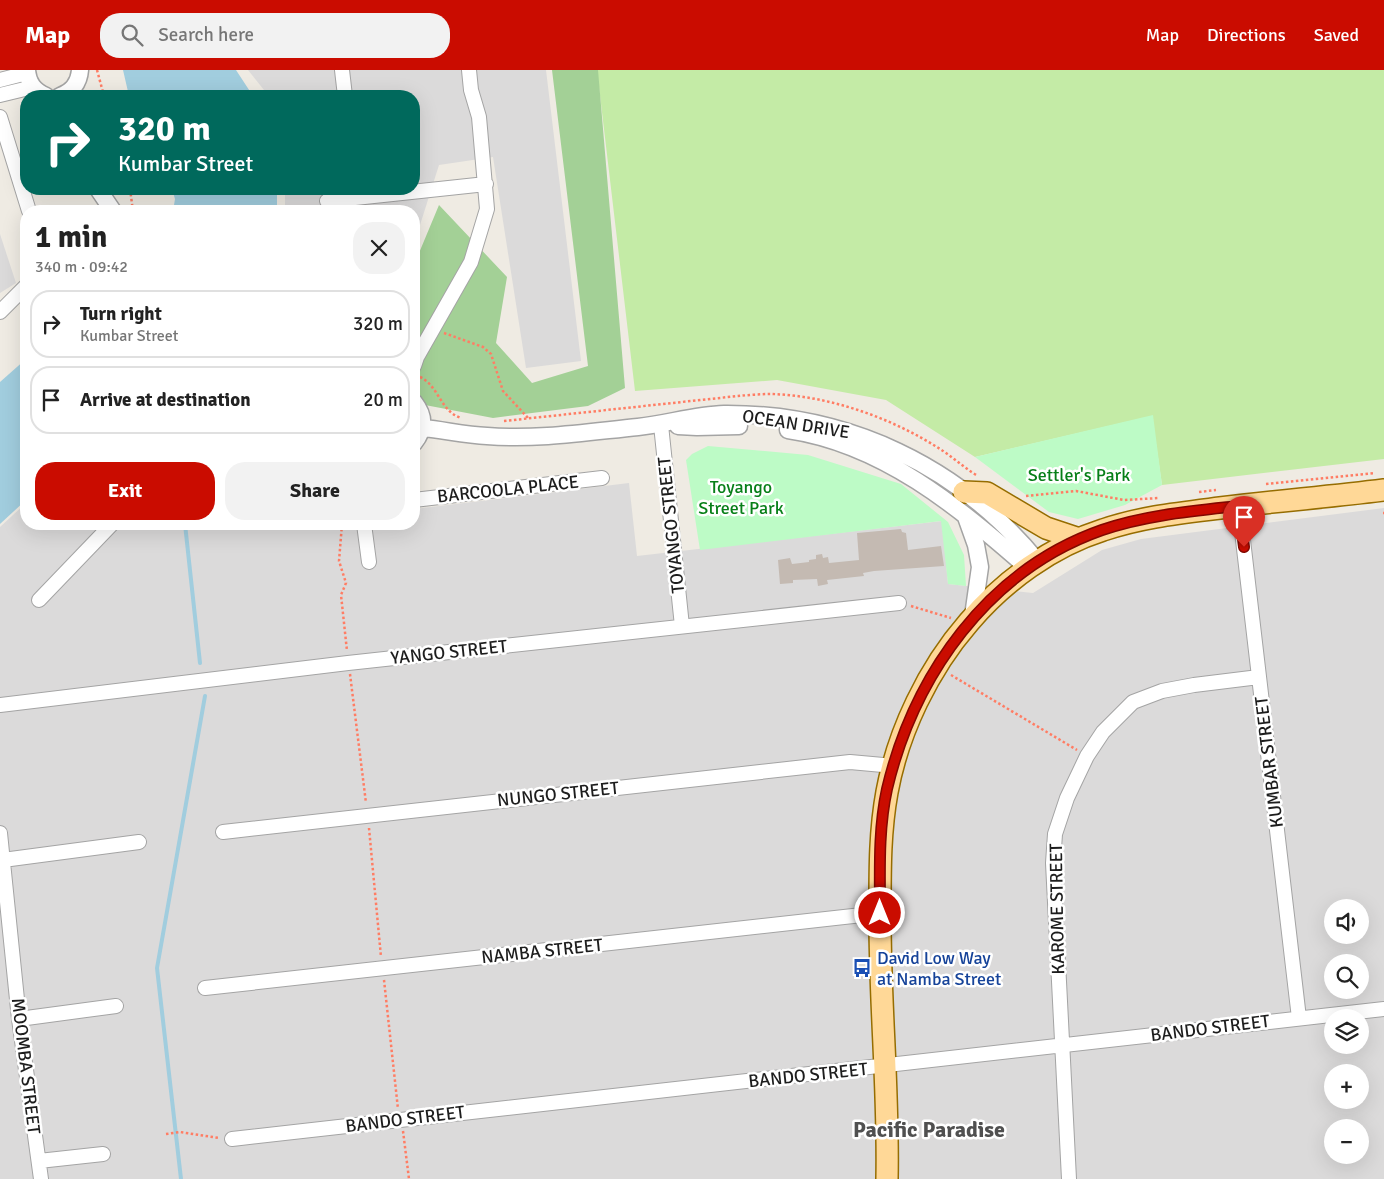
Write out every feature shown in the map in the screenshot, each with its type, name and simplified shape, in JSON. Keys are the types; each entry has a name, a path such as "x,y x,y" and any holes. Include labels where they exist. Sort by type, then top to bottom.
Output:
{"main road":[{"path":"887,1179 880,913 881,833 887,789 912,716 936,667 969,621 1006,584 1033,565 1079,539 1109,528 1150,517 1384,490"},
{"path":"964,492 987,493 1046,528 1079,539"}],"street":[{"path":"69,90 76,84 80,70"},
{"path":"342,70 344,90"},
{"path":"420,354 471,262 487,210 479,117 471,90 469,70"},
{"path":"0,80 33,82"},
{"path":"0,94 33,82"},
{"path":"0,117 6,158 20,190"},
{"path":"420,189 486,184"},
{"path":"327,201 350,195"},
{"path":"0,312 20,292"},
{"path":"420,410 423,418 423,428 420,433"},
{"name":"OCEAN DRIVE","path":"661,425 702,415 751,415 819,424 857,434 890,447 932,469 964,492 1020,539 1033,565"},
{"name":"OCEAN DRIVE","path":"423,428 487,436 530,436 661,425 697,427 751,426 804,432 835,441 884,461 911,476 1033,565"},
{"name":"TOYANGO STREET","path":"661,425 682,626"},
{"name":"BARCOOLA PLACE","path":"420,499 602,478"},
{"name":"KUMBAR STREET","path":"1239,506 1299,1018"},
{"path":"965,515 976,544 980,567 969,621"},
{"path":"40,600 106,530"},
{"path":"365,530 370,562"},
{"name":"YANGO STREET","path":"0,705 348,663 899,603"},
{"name":"KAROME STREET","path":"1069,1179 1053,863 1055,834 1067,798 1087,756 1103,732 1132,702 1162,691 1259,677"},
{"name":"NUNGO STREET","path":"223,832 850,762 894,766"},
{"name":"MOOMBA STREET","path":"0,834 19,1019 41,1179"},
{"path":"3,860 139,842"},
{"name":"NAMBA STREET","path":"205,988 880,913"},
{"path":"19,1019 116,1006"},
{"name":"BANDO STREET","path":"232,1140 399,1119 885,1067 1384,1009"},
{"path":"39,1161 103,1154"}],"path":[{"path":"97,70 102,90"},
{"path":"433,329 483,347 491,354 503,391 529,419"},
{"path":"342,530 339,562 346,583 341,595 348,663 367,815 399,1119 403,1131 409,1179"},
{"path":"899,603 969,621"},
{"path":"936,667 1087,756"},
{"path":"166,1134 180,1132 232,1140"}],"shaded area":[{"path":"248,70 546,70 581,361 526,368 493,157 439,165 420,225 420,205 285,205 285,195 420,195 420,90 264,90"},
{"path":"0,234 16,283 0,293"},
{"name":"Pacific Paradise","path":"629,483 637,556 942,521 948,584 1033,593 1102,550 1141,539 1384,508 1384,1179 0,1179 0,527 20,509 20,530 420,530 420,508"}],"green space":[{"path":"552,70 598,70 625,388 588,406 493,418 425,405 420,400 420,251 439,205 507,277 496,343 532,383 588,366"},
{"path":"597,70 1384,70 1384,459 1162,485 1152,416 975,457 886,400 777,380 635,391"},
{"name":"Settler's Park","path":"1153,415 1162,485 1125,505 1078,519 1049,512 975,457"},
{"name":"Toyango Street Park","path":"708,446 808,455 901,484 948,522 964,555 966,586 948,584 941,521 700,550 686,460 692,454"}],"water":[{"path":"123,70 236,70 249,90 128,90"},
{"path":"174,195 277,195 277,205 174,205"},
{"path":"20,364 20,506 0,524 0,382"}],"building":[{"path":"901,529 902,532 906,533 908,550 941,546 944,566 874,571 863,573 864,576 827,580 828,584 818,586 817,579 793,580 793,583 780,584 778,560 790,558 792,564 809,562 809,560 816,559 816,555 822,554 823,558 828,557 829,563 859,560 857,533"}],"waterway":[{"path":"186,530 200,663"},
{"path":"181,1179 157,968 205,696"}],"place":[{"name":"David Low Way at Namba Street","path":"862,968"}],"district":[{"name":"Pacific Paradise","path":"929,1129"}],"route":[{"path":"880,913 880,842 883,815 887,789 901,744 924,689 936,667 965,626 990,599 1006,584 1028,568 1079,539 1101,530 1150,517 1239,506 1244,547"}]}
